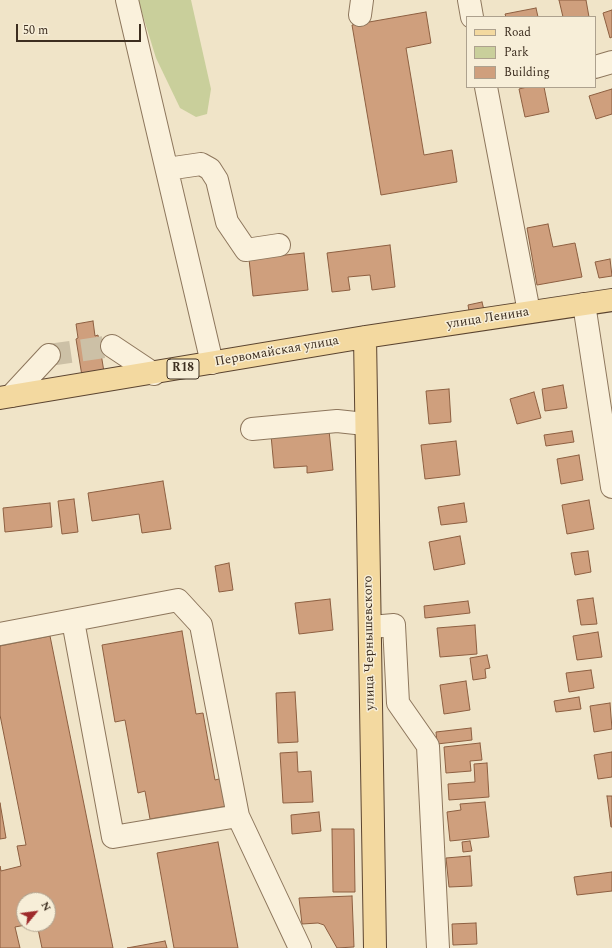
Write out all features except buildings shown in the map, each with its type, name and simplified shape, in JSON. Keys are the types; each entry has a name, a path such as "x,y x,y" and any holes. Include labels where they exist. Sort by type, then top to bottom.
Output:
{"main road":[{"name":"улица Ленина","path":"365,337 612,300"},
{"name":"Первомайская улица","path":"6,398 365,337"},
{"name":"улица Чернышевского","path":"365,337 365,424 371,627 372,876 375,948"}],"street":[{"path":"127,0 212,363"},
{"path":"469,0 472,16"},
{"path":"596,67 612,62"},
{"path":"486,88 529,312"},
{"path":"167,169 201,164 210,168 216,180 228,222 246,250 279,245"},
{"path":"584,304 612,487"},
{"path":"112,346 154,374"},
{"path":"6,398 49,355"},
{"path":"252,429 337,421 365,424"},
{"path":"0,634 178,600 202,625 238,816 300,948"},
{"path":"73,620 113,837 238,816"},
{"path":"371,627 394,625 398,703 428,746 438,948"}],"green space":[{"path":"138,0 191,0 211,89 207,114 196,117 180,108 156,58"}],"tunnel":[{"path":"49,355 112,346"}]}
